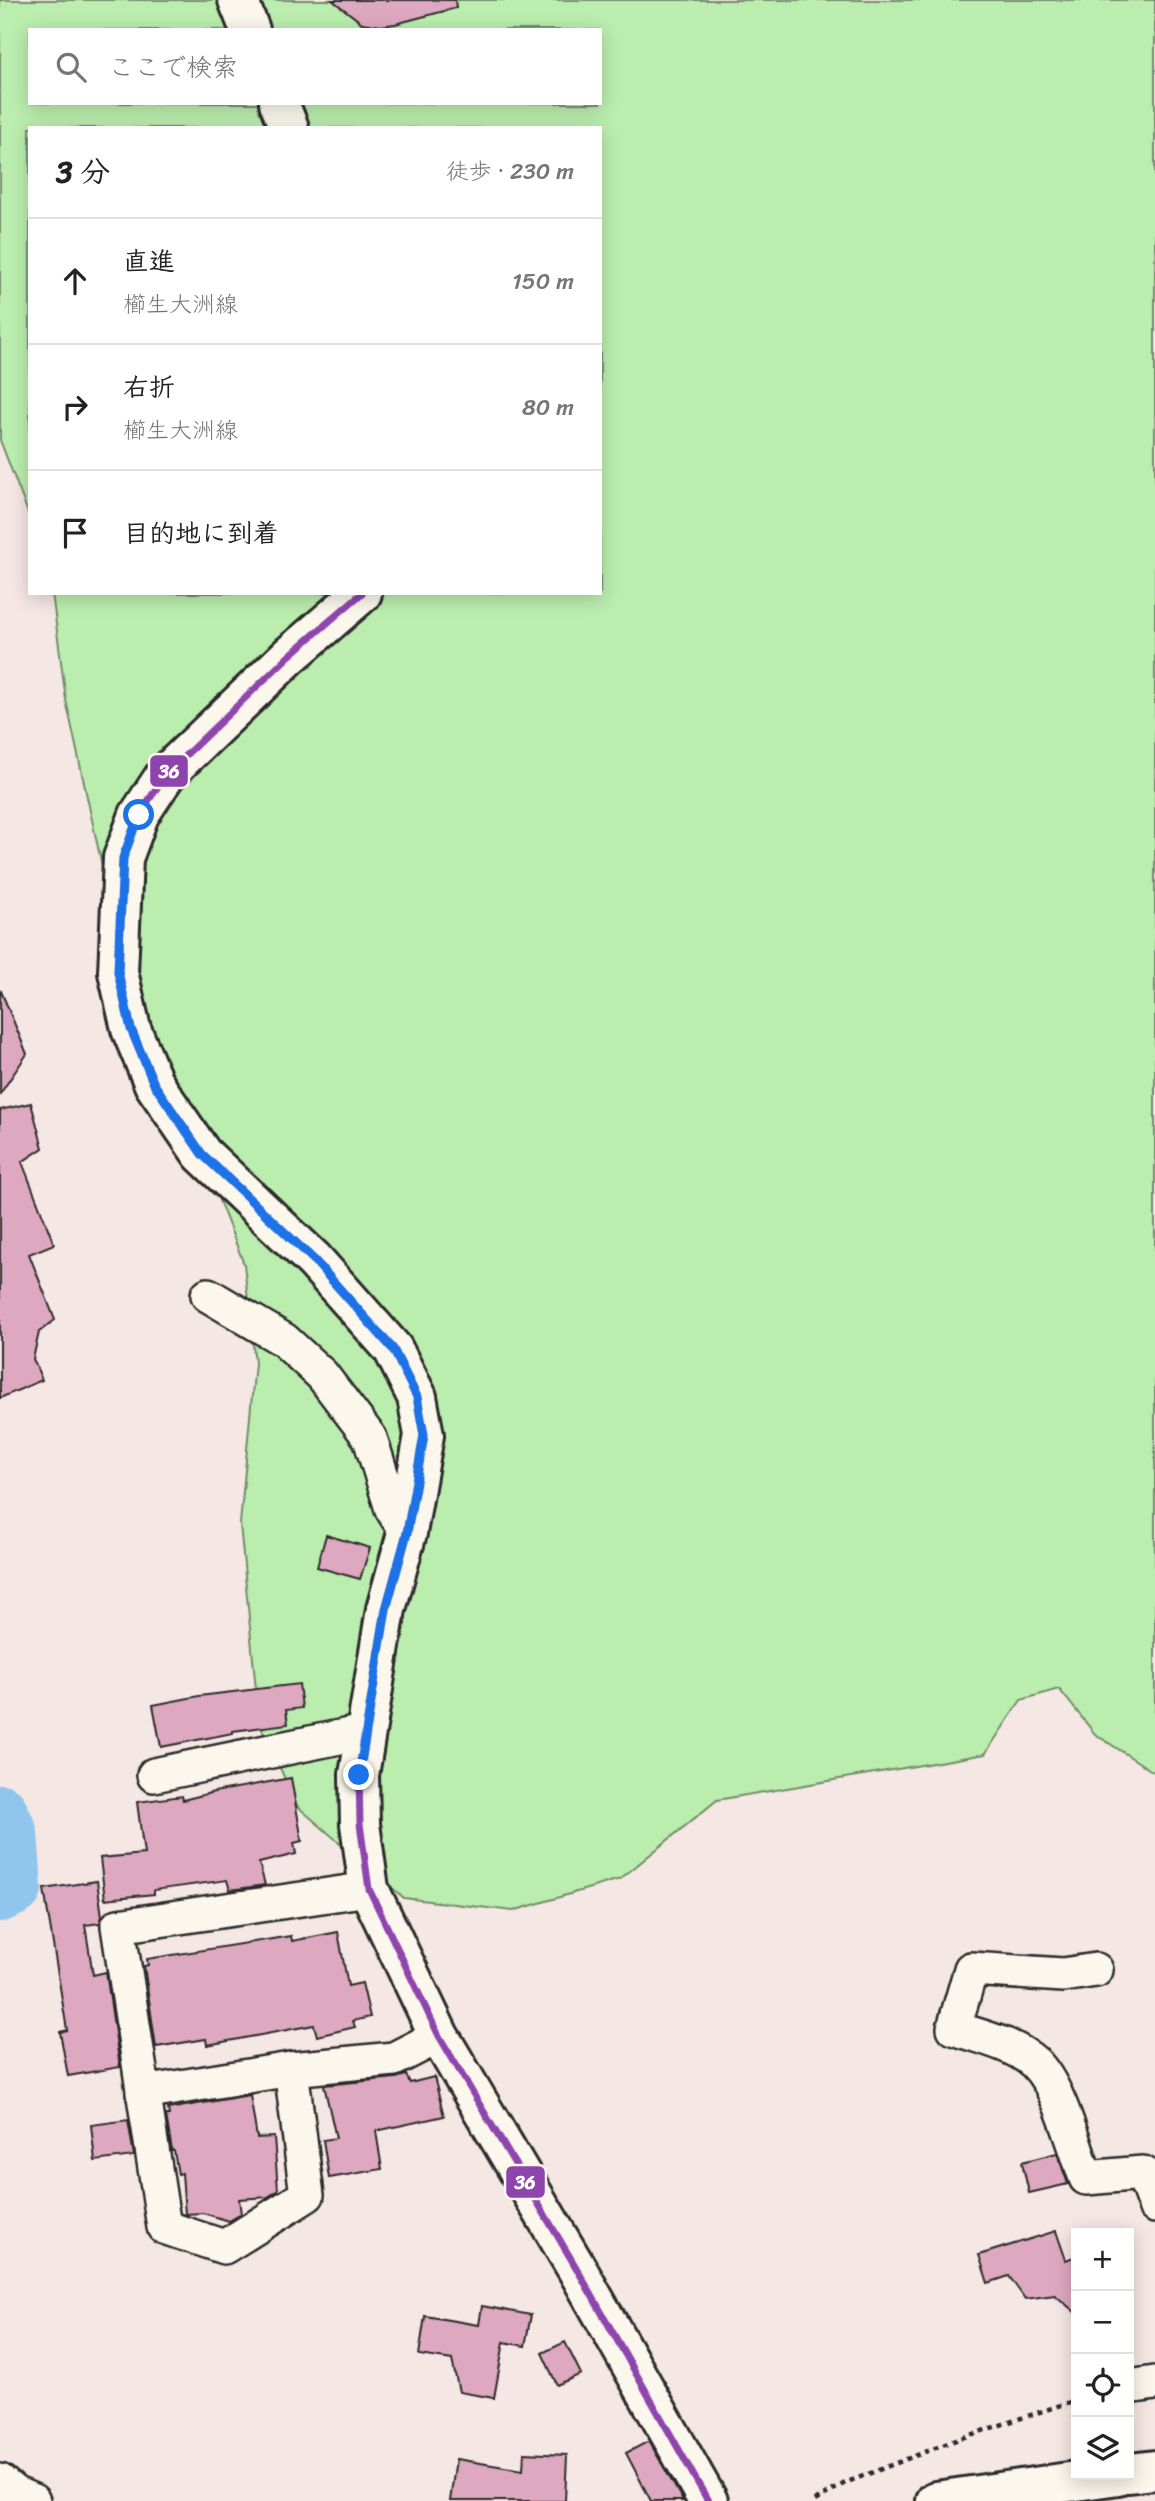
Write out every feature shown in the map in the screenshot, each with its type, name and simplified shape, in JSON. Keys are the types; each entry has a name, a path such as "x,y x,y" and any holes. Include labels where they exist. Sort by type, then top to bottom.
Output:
{"main road":[{"path":"237,0 249,28"},
{"path":"280,105 288,126"},
{"path":"360,595 289,656 166,774 139,815 123,858 118,972 131,1029 154,1084 202,1154 314,1260 393,1349 417,1397 424,1435 407,1533 386,1609 359,1775 359,1824 369,1889 439,2036 578,2269 708,2501"},
{"path":"1134,2472 1155,2470"},
{"path":"936,2501 1083,2480"}],"street":[{"path":"208,1295 284,1340 323,1375 370,1438 392,1509 407,1533"},
{"path":"154,1775 364,1732"},
{"path":"291,2069 307,2195 224,2246 164,2227 118,1926 369,1889"},
{"path":"1096,1970 1063,1975 971,1969 954,2028 1009,2047 1035,2064 1056,2095 1086,2178 1143,2173 1155,2206"},
{"path":"143,2093 291,2069 394,2059 439,2036"},
{"path":"1134,2386 1155,2383"},
{"path":"0,2481 14,2493 33,2501"}],"path":[{"path":"815,2501 845,2483 948,2443 1071,2402"}],"green space":[{"path":"0,0 1155,0 1155,1773 1095,1734 1059,1689 1021,1700 985,1754 717,1800 620,1879 513,1911 404,1898 298,1807 261,1727 240,1524 255,1363 244,1264 155,1037 102,866 66,700 52,595 602,595 602,126 28,126 28,513 0,440"}],"building":[{"path":"332,0 455,0 456,8 381,26 362,23"},
{"path":"0,992 27,1054 0,1094"},
{"path":"31,1103 43,1148 22,1162 54,1244 29,1254 55,1320 39,1332 33,1359 42,1380 0,1398 0,1110"},
{"path":"326,1535 370,1548 360,1579 317,1567"},
{"path":"299,1684 302,1708 286,1710 288,1724 233,1731 161,1747 153,1705 199,1696"},
{"path":"291,1778 302,1841 294,1843 296,1854 259,1863 265,1885 230,1890 227,1880 154,1890 154,1894 105,1899 100,1858 144,1854 137,1802 182,1796 183,1800"},
{"path":"97,1881 102,1916 100,1923 85,1925 93,1975 106,1972 120,2067 68,2076 60,2032 67,2030 44,1889"},
{"path":"338,1932 348,1986 362,1983 370,2017 353,2021 355,2027 317,2036 314,2025 207,2045 206,2039 156,2047 144,1966 148,1965 147,1959 291,1936 292,1941"},
{"path":"406,2075 410,2083 434,2077 444,2116 376,2131 382,2169 329,2178 323,2140 336,2138 324,2085"},
{"path":"250,2095 257,2138 274,2137 278,2190 268,2197 239,2199 241,2214 229,2221 203,2213 185,2214 182,2173 178,2174 172,2151 166,2115 169,2115 168,2109"},
{"path":"128,2120 134,2156 95,2161 91,2125"},
{"path":"1057,2153 1068,2184 1029,2193 1022,2162"},
{"path":"1056,2231 1066,2260 1071,2258 1071,2309 1055,2295 1025,2299 1009,2276 988,2283 979,2255"},
{"path":"482,2306 531,2315 525,2346 504,2342 494,2398 459,2392 452,2360 419,2355 425,2316 479,2325"},
{"path":"565,2342 581,2374 557,2385 542,2353"},
{"path":"649,2441 683,2501 651,2501 626,2453"},
{"path":"524,2453 567,2455 565,2501 450,2501 456,2459 523,2470"}],"waterway":[{"path":"0,1812 10,1834 14,1888 0,1894"}],"transit line":[{"name":"36","path":"360,595 289,656 166,774 139,815 123,858 118,972 131,1029 154,1084 202,1154 314,1260 393,1349 417,1397 424,1435 407,1533 386,1609 359,1775 360,1824 369,1889 439,2036 577,2269 708,2501"}],"route":[{"path":"139,815 123,858 118,972 131,1029 154,1084 202,1154 314,1260 393,1349 417,1397 424,1435 407,1533 386,1609 359,1775"}]}
